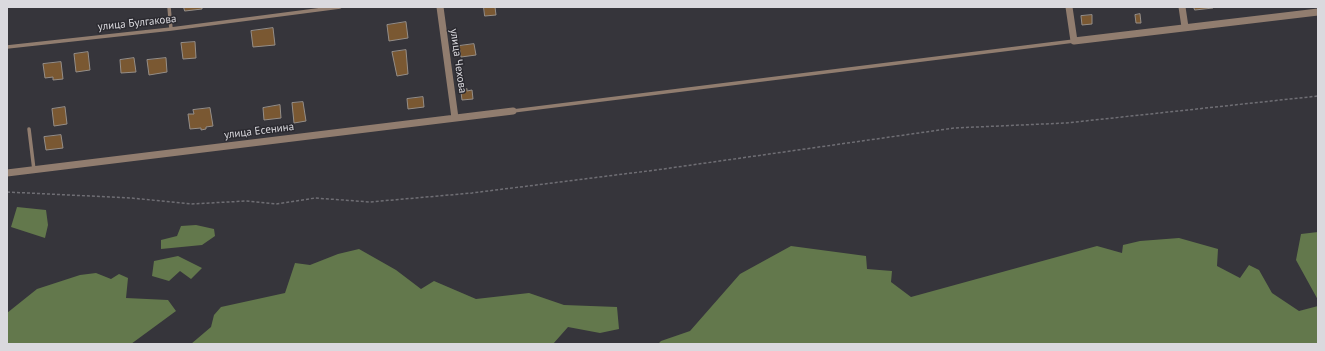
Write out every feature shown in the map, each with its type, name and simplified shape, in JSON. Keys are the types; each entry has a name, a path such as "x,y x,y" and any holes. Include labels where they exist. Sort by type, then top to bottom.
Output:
{"street":[{"name":"улица Чехова","path":"440,7 455,118"},
{"path":"1069,7 1074,41 1300,11 1318,12"},
{"path":"1182,7 1185,27"},
{"name":"улица Есенина","path":"7,174 513,111"}],"lane":[{"path":"169,7 172,28"},
{"name":"улица Булгакова","path":"7,46 172,28 340,7"},
{"path":"513,111 1074,41"},
{"path":"29,129 34,170"}],"path":[{"path":"7,192 131,198 191,204 246,201 276,204 315,198 370,202 472,193 648,171 954,128 1066,123 1318,96"}],"green space":[{"path":"17,207 46,210 48,225 45,238 11,227"},
{"path":"196,225 214,229 215,236 202,245 161,249 161,240 177,236 181,226"},
{"path":"1318,232 1318,300 1296,260 1301,234"},
{"path":"1179,238 1218,249 1217,266 1240,278 1249,265 1259,270 1272,293 1299,311 1318,306 1318,344 658,344 661,341 690,331 740,274 791,246 866,256 867,269 892,271 891,282 911,297 1097,246 1122,253 1123,245 1140,241"},
{"path":"359,249 396,270 421,289 434,281 476,299 529,293 564,305 617,307 619,329 600,333 568,327 553,344 191,344 211,327 214,315 221,307 285,293 295,263 310,265 338,254"},
{"path":"178,256 202,268 191,279 180,271 169,281 152,276 154,261"},
{"path":"96,273 111,279 119,274 128,278 126,298 168,300 176,311 131,344 7,344 7,313 37,289 80,275"}],"building":[{"path":"184,7 202,7 202,9 185,11"},
{"path":"484,7 495,7 496,15 485,16"},
{"path":"1194,7 1213,7 1213,8 1195,10"},
{"path":"1140,14 1141,23 1136,23 1135,15"},
{"path":"1092,15 1092,24 1082,25 1081,16"},
{"path":"406,22 408,38 389,41 387,25"},
{"path":"273,28 275,45 253,47 251,31"},
{"path":"195,42 196,58 183,59 181,43"},
{"path":"474,44 476,55 461,57 459,46"},
{"path":"406,50 408,74 397,76 392,52"},
{"path":"88,52 90,70 76,72 74,54"},
{"path":"134,58 136,72 121,73 120,60"},
{"path":"166,58 167,72 149,75 147,60"},
{"path":"61,62 63,79 53,80 53,77 45,78 43,64"},
{"path":"467,89 467,91 472,90 473,99 462,100 461,92"},
{"path":"423,97 424,107 408,109 407,99"},
{"path":"303,102 306,121 294,123 292,103"},
{"path":"280,105 281,118 264,120 263,108"},
{"path":"65,107 67,124 54,126 52,109"},
{"path":"210,108 213,126 206,127 206,129 201,130 201,128 190,129 188,114 194,114 193,110"},
{"path":"61,135 63,148 46,150 44,137"}]}
